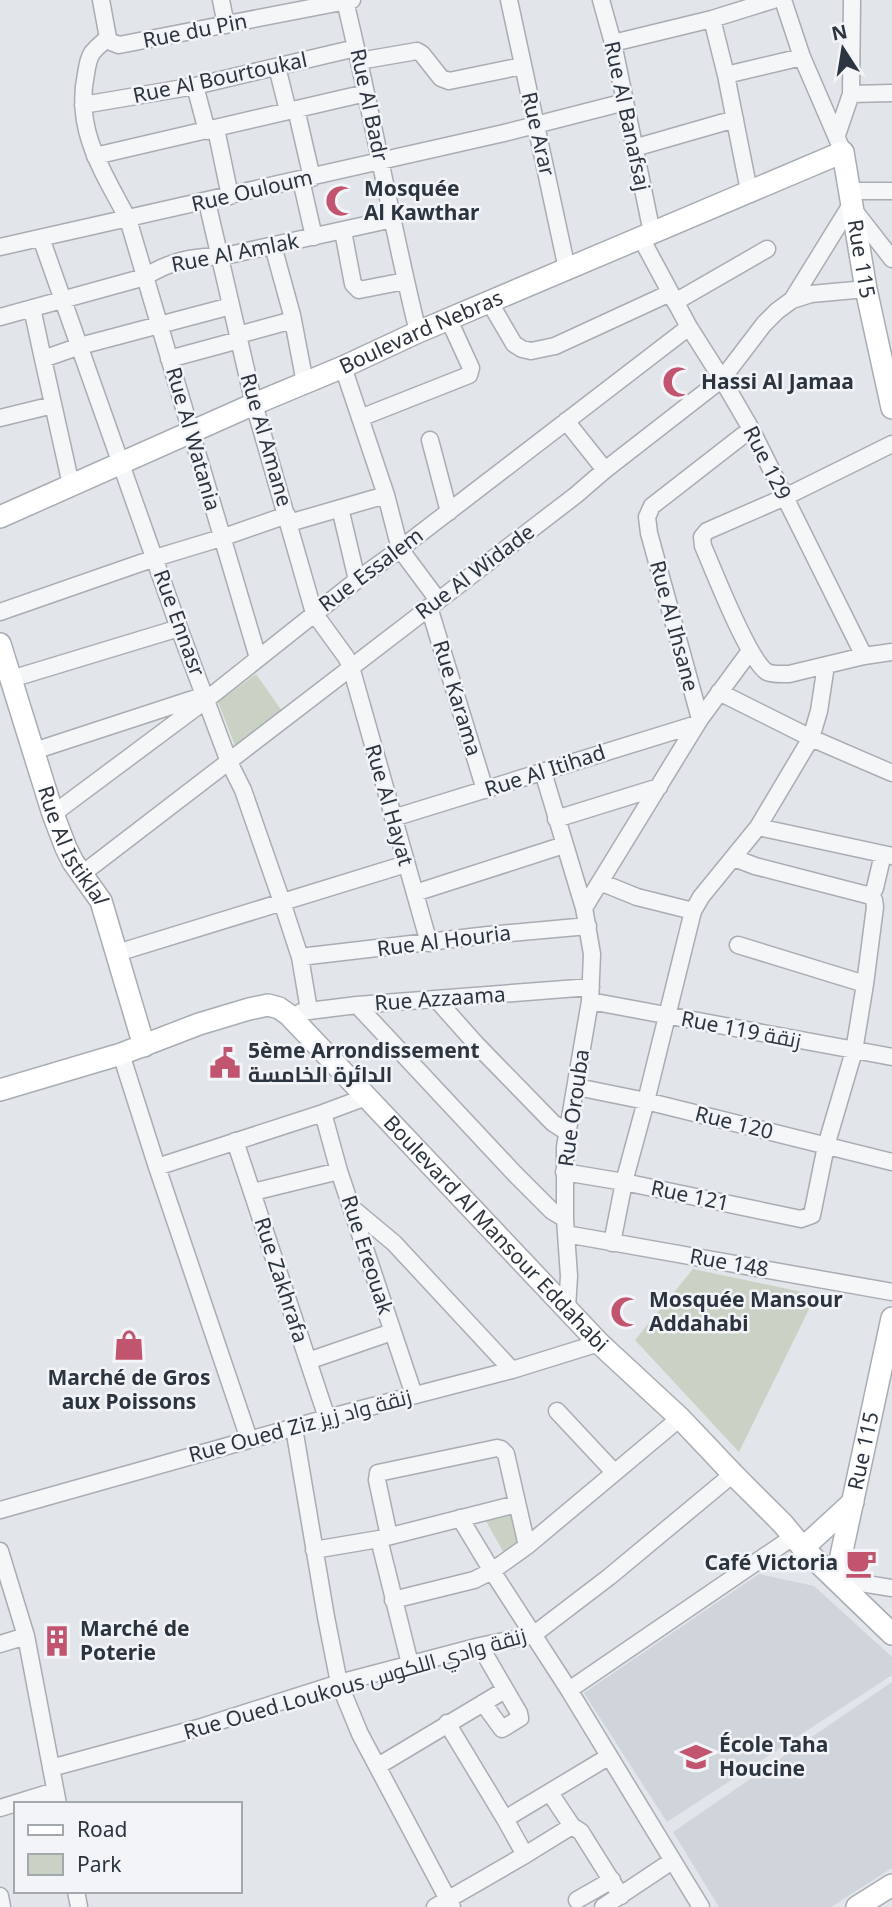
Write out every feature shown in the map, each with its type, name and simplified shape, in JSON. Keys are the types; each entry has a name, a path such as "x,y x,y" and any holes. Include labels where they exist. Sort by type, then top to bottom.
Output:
{"street":[{"path":"101,0 114,41"},
{"path":"221,0 226,25"},
{"name":"Rue Arar","path":"509,0 568,269"},
{"name":"Rue Al Banafsaj","path":"601,0 634,148 646,235"},
{"path":"612,43 712,19 773,0"},
{"path":"783,0 802,57 840,143"},
{"name":"Rue 115","path":"852,0 851,94 840,143 866,289 892,408"},
{"name":"Rue du Pin","path":"114,41 226,25 326,3 349,1"},
{"name":"Rue Al Badr","path":"349,1 405,282 418,332"},
{"path":"712,19 749,191"},
{"name":"Rue Al Watania","path":"114,41 92,53 88,63 83,106 88,139 128,219 258,658"},
{"name":"Rue Al Bourtoukal","path":"83,106 195,86 277,66 358,54 417,51 441,78 449,81 522,66"},
{"path":"726,75 802,57"},
{"path":"277,66 292,111 314,237"},
{"path":"195,86 230,196"},
{"path":"95,156 366,93"},
{"path":"851,94 892,93"},
{"name":"Rue Ouloum","path":"0,247 381,162 625,102"},
{"path":"634,148 735,119"},
{"name":"Boulevard Nebras","path":"0,517 418,332 749,191 840,143"},
{"path":"792,300 852,201 892,191"},
{"path":"852,201 892,259"},
{"name":"Rue Al Amane","path":"207,202 254,404 314,613 351,667"},
{"name":"Rue Al Amlak","path":"0,317 145,277 160,267 176,263 203,257 220,257 393,219"},
{"path":"343,231 356,288 359,290 405,282"},
{"name":"Rue 129","path":"646,235 672,298 751,429 864,656"},
{"name":"Rue Ennasr","path":"41,238 179,628 229,762 243,790 282,902 300,957 299,1013"},
{"path":"273,246 293,320 306,383"},
{"path":"490,303 514,344 531,351 555,345 672,298 767,249"},
{"name":"Rue Al Widade","path":"82,874 576,495 604,470 722,379 777,311 792,300 811,294 866,289"},
{"path":"43,359 80,346 232,306"},
{"path":"32,308 71,485"},
{"path":"170,359 293,320"},
{"path":"360,418 469,375 471,368 449,320"},
{"name":"Rue Essalem","path":"53,814 689,327"},
{"path":"343,367 386,495 400,549"},
{"path":"0,418 53,405"},
{"path":"566,421 604,470"},
{"name":"Rue Al Ihsane","path":"699,722 647,517 652,506 751,429"},
{"path":"430,440 449,512"},
{"path":"892,444 785,497 707,531 702,537 750,651 759,664 771,674 789,674 892,652"},
{"path":"0,612 155,558 288,519 386,495"},
{"path":"340,508 357,580"},
{"name":"Rue Karama","path":"400,549 433,604 485,790"},
{"path":"11,679 179,628"},
{"name":"Rue Al Istiklal","path":"0,644 53,814 73,862 102,901 144,1045"},
{"path":"584,908 699,722 750,651"},
{"path":"612,1243 624,1182 693,911 701,897 758,827 811,738 819,711 826,665"},
{"name":"Rue Al Hayat","path":"351,667 429,943"},
{"path":"719,692 811,738 892,773"},
{"path":"34,751 205,698"},
{"name":"Rue Al Itihad","path":"393,818 699,722"},
{"name":"Rue Orouba","path":"542,772 584,908 592,954 591,994 577,1087 567,1132 564,1172 569,1276 567,1308"},
{"path":"556,819 659,787"},
{"path":"758,827 888,855 871,896"},
{"path":"415,893 564,845"},
{"path":"734,858 871,896 874,900 866,984 854,1051 826,1146"},
{"path":"117,953 406,864"},
{"path":"600,882 637,897 693,911"},
{"name":"Rue Al Houria","path":"300,957 588,926"},
{"path":"738,945 866,984"},
{"name":"Rue 119 زنقة","path":"591,994 667,1016 892,1057"},
{"name":"Rue Azzaama","path":"299,1013 436,999 591,994"},
{"path":"436,999 553,1123 567,1132"},
{"path":"0,1090 121,1054 218,1018 268,1005 299,1013"},
{"path":"357,1005 565,1227"},
{"name":"Boulevard Al Mansour Eddahabi","path":"299,1013 366,1097 599,1343 680,1418 798,1542 892,1634"},
{"path":"121,1054 249,1439"},
{"name":"Rue 120","path":"577,1087 646,1101 892,1162"},
{"path":"157,1167 366,1097"},
{"name":"Rue Ereouak","path":"323,1113 339,1171 414,1395"},
{"name":"Rue Zakhrafa","path":"235,1142 327,1418"},
{"name":"Rue 121","path":"564,1172 801,1219 810,1217 813,1212 826,1146"},
{"path":"253,1192 339,1171"},
{"path":"352,1208 394,1243 512,1370"},
{"name":"Rue 148","path":"565,1227 612,1243 892,1292"},
{"name":"Rue 115","path":"836,1579 892,1318"},
{"path":"308,1361 392,1332"},
{"name":"Rue Oued Ziz زنقة واد زيز","path":"0,1510 249,1439 512,1370 599,1343"},
{"path":"557,1411 614,1472"},
{"path":"393,1600 474,1580 492,1572 680,1418"},
{"path":"294,1428 339,1683 360,1734 445,1904 572,1826"},
{"path":"410,1664 393,1600 377,1478 379,1472 501,1449 506,1454 527,1546"},
{"name":"Rue Oued Loukous زنقة وادي اللكوس","path":"51,1768 198,1728 339,1683 533,1635 609,1577 733,1474"},
{"name":"Rue 115","path":"798,1542 853,1502"},
{"path":"314,1550 384,1537 517,1504"},
{"path":"460,1518 701,1907"},
{"path":"569,1690 798,1542"},
{"path":"0,1550 26,1636 56,1797 31,1802"},
{"path":"836,1579 892,1588"},
{"path":"0,1644 26,1636"},
{"path":"480,1646 520,1718 503,1729 483,1703"},
{"path":"378,1766 505,1690"},
{"path":"447,1723 525,1855"},
{"path":"505,1819 608,1757"},
{"path":"550,1793 572,1826 581,1832 621,1896"},
{"path":"603,1907 672,1861"},
{"path":"575,1905 611,1880"},
{"path":"858,1907 892,1885"},
{"path":"0,1896 2,1907"}],"shaded area":[{"name":"École Taha Houcine","path":"759,1574 814,1586 892,1657 892,1675 667,1822 584,1693"},
{"path":"892,1682 892,1868 831,1907 719,1907 673,1832"}],"green space":[{"path":"256,674 282,711 236,748 218,702"},
{"path":"693,1269 816,1295 739,1452 635,1340"},
{"path":"517,1510 522,1541 504,1553 486,1521"}],"place":[{"name":"Mosquée Al Kawthar","path":"341,201"},
{"name":"Hassi Al Jamaa","path":"678,382"},
{"name":"5ème Arrondissement الدائرة الخامسة","path":"225,1063"},
{"name":"Mosquée Mansour Addahabi","path":"626,1312"},
{"name":"Marché de Gros aux Poissons","path":"129,1345"},
{"name":"Café Victoria","path":"861,1563"},
{"name":"Marché de Poterie","path":"57,1641"},
{"name":"École Taha Houcine","path":"696,1757"}]}
